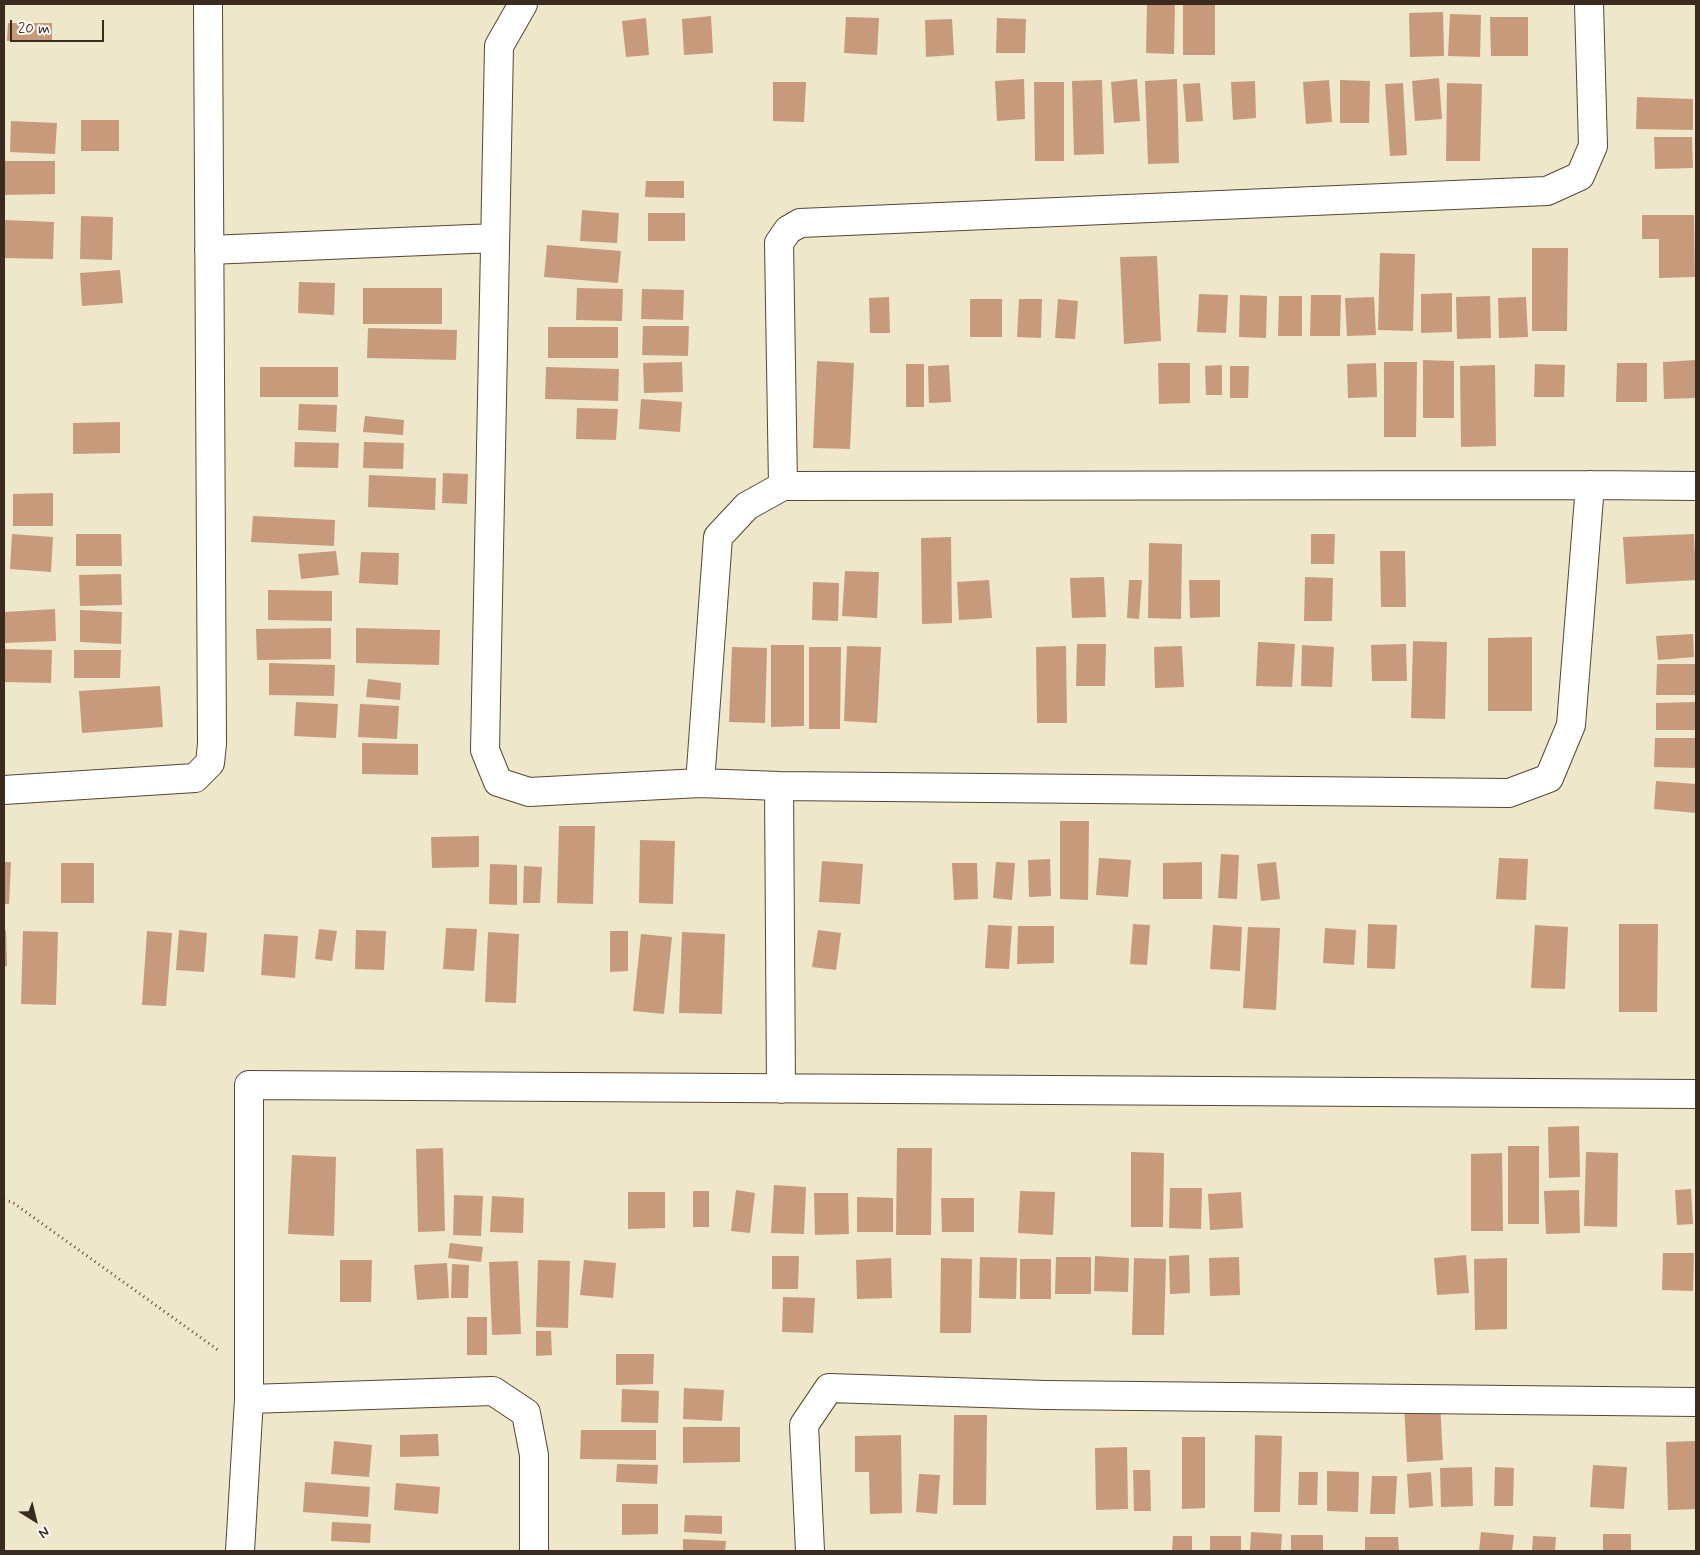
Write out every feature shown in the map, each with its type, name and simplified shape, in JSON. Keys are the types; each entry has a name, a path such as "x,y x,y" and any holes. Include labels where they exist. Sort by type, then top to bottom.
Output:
{"street":[{"path":"4,790 196,778 210,763 212,734 208,4"},
{"path":"523,4 499,46 484,750 498,782 529,792 700,783 779,786 1509,793 1549,778 1571,725 1590,485"},
{"path":"783,486 779,243 788,230 800,223 1547,191 1580,176 1593,146 1589,4"},
{"path":"209,250 495,238"},
{"path":"700,783 718,537 747,506 783,486 1696,486"},
{"path":"779,786 781,1089"},
{"path":"240,1551 249,1386 250,1085 1696,1094"},
{"path":"249,1386 494,1391 526,1412 534,1455 534,1551"},
{"path":"810,1551 804,1425 829,1388 1045,1395 1696,1402"}],"path":[{"path":"4,1200 12,1202 249,1386"}],"building":[{"path":"1147,4 1175,4 1174,54 1146,53"},
{"path":"1183,4 1215,4 1215,55 1183,55"},
{"path":"1443,12 1444,56 1410,57 1409,13"},
{"path":"1450,14 1481,15 1480,57 1448,56"},
{"path":"711,16 713,53 684,55 682,19"},
{"path":"846,17 879,18 877,55 844,53"},
{"path":"1490,17 1528,17 1528,56 1491,56"},
{"path":"646,18 649,55 626,57 622,21"},
{"path":"997,18 1026,19 1025,53 996,53"},
{"path":"952,19 954,55 926,57 925,20"},
{"path":"8,23 52,23 52,41 7,41"},
{"path":"1439,78 1442,119 1415,121 1412,81"},
{"path":"1024,79 1025,119 997,121 995,81"},
{"path":"1137,79 1140,121 1114,123 1111,82"},
{"path":"1177,79 1179,163 1148,164 1145,81"},
{"path":"1102,80 1104,154 1074,155 1072,81"},
{"path":"1329,80 1332,122 1306,124 1303,82"},
{"path":"1340,80 1370,81 1369,123 1340,123"},
{"path":"1255,81 1256,118 1233,120 1231,82"},
{"path":"773,82 806,82 804,122 773,121"},
{"path":"1034,82 1064,82 1064,161 1035,161"},
{"path":"1200,83 1203,121 1186,122 1183,84"},
{"path":"1403,83 1407,155 1390,156 1385,84"},
{"path":"1447,83 1482,84 1480,161 1446,161"},
{"path":"1637,97 1693,99 1693,130 1636,129"},
{"path":"81,120 119,120 119,151 81,151"},
{"path":"11,121 57,123 55,154 10,152"},
{"path":"1654,137 1692,137 1693,168 1655,169"},
{"path":"4,161 55,161 55,194 4,195"},
{"path":"646,181 684,181 684,198 645,197"},
{"path":"582,210 619,213 617,243 580,241"},
{"path":"648,213 685,213 685,241 648,241"},
{"path":"1642,215 1694,215 1695,277 1659,278 1659,239 1642,239"},
{"path":"81,216 113,217 112,260 80,259"},
{"path":"4,220 54,222 53,259 4,258"},
{"path":"547,245 621,251 618,283 544,277"},
{"path":"1532,248 1568,248 1567,331 1532,331"},
{"path":"1380,253 1415,254 1413,331 1378,330"},
{"path":"1157,256 1161,341 1124,344 1120,257"},
{"path":"120,270 123,303 82,306 80,273"},
{"path":"299,282 335,283 334,315 298,313"},
{"path":"363,288 442,288 442,324 363,324"},
{"path":"577,288 623,289 622,321 576,320"},
{"path":"642,289 684,290 683,320 641,319"},
{"path":"1452,293 1452,332 1421,333 1421,294"},
{"path":"1199,294 1228,295 1226,333 1197,332"},
{"path":"1240,295 1267,296 1266,338 1239,337"},
{"path":"1311,295 1341,295 1340,336 1310,336"},
{"path":"1279,296 1302,296 1302,336 1278,336"},
{"path":"1490,296 1491,338 1457,339 1456,297"},
{"path":"889,297 890,333 870,333 869,298"},
{"path":"1374,297 1376,335 1347,336 1345,298"},
{"path":"1526,297 1528,337 1499,338 1498,298"},
{"path":"970,299 1002,299 1002,337 970,337"},
{"path":"1019,299 1042,299 1041,338 1017,337"},
{"path":"1058,299 1078,301 1075,339 1055,338"},
{"path":"643,326 689,326 688,356 642,355"},
{"path":"548,327 618,327 618,358 548,358"},
{"path":"368,328 457,330 456,360 367,358"},
{"path":"1423,360 1454,361 1454,418 1423,418"},
{"path":"1696,360 1696,398 1664,399 1663,362"},
{"path":"817,361 854,363 850,449 813,448"},
{"path":"682,362 683,392 644,393 643,363"},
{"path":"1384,362 1417,362 1416,437 1384,437"},
{"path":"1158,363 1190,363 1190,403 1159,404"},
{"path":"1376,363 1377,397 1348,398 1347,364"},
{"path":"1617,363 1647,363 1647,402 1616,402"},
{"path":"906,364 924,364 924,407 906,407"},
{"path":"1535,364 1565,365 1564,397 1534,397"},
{"path":"949,365 951,402 929,403 928,366"},
{"path":"1222,365 1222,395 1206,395 1205,366"},
{"path":"1495,365 1496,446 1461,447 1460,366"},
{"path":"1230,366 1249,366 1248,398 1230,398"},
{"path":"260,367 338,367 338,397 260,397"},
{"path":"546,367 619,369 618,401 545,399"},
{"path":"641,399 682,402 680,432 639,429"},
{"path":"299,404 337,405 336,432 298,430"},
{"path":"577,408 618,409 616,440 576,439"},
{"path":"365,416 404,420 403,435 363,432"},
{"path":"120,422 120,453 73,454 73,423"},
{"path":"295,442 339,443 338,468 294,467"},
{"path":"364,442 404,443 403,469 363,468"},
{"path":"443,473 468,474 467,504 442,503"},
{"path":"369,475 436,478 435,510 368,507"},
{"path":"53,493 53,526 13,526 13,494"},
{"path":"253,516 335,520 334,546 251,542"},
{"path":"12,534 53,537 51,572 10,569"},
{"path":"76,534 121,534 122,566 76,566"},
{"path":"1311,534 1335,534 1334,564 1311,564"},
{"path":"1694,534 1696,580 1626,584 1623,537"},
{"path":"951,537 952,623 922,624 921,538"},
{"path":"1149,543 1182,544 1181,619 1148,618"},
{"path":"336,551 339,575 301,579 298,554"},
{"path":"1380,551 1405,551 1406,607 1381,607"},
{"path":"361,552 399,553 398,585 359,583"},
{"path":"845,571 879,572 877,618 842,616"},
{"path":"121,574 122,605 80,606 79,575"},
{"path":"1104,577 1106,617 1072,618 1070,578"},
{"path":"1305,577 1333,578 1332,621 1304,621"},
{"path":"989,580 992,618 959,620 957,582"},
{"path":"1129,580 1142,580 1139,619 1127,618"},
{"path":"1189,580 1220,580 1220,617 1190,618"},
{"path":"813,582 839,583 838,621 812,620"},
{"path":"268,590 332,591 332,621 268,620"},
{"path":"55,609 56,641 4,643 4,612"},
{"path":"80,610 122,612 121,644 80,642"},
{"path":"331,628 331,659 257,660 256,629"},
{"path":"356,628 440,630 439,665 356,663"},
{"path":"1693,634 1694,657 1658,660 1656,636"},
{"path":"1532,637 1532,711 1488,711 1488,638"},
{"path":"1413,641 1447,642 1445,719 1411,718"},
{"path":"1258,642 1295,644 1292,687 1256,686"},
{"path":"1077,644 1106,644 1105,686 1076,686"},
{"path":"1406,644 1407,681 1372,681 1371,645"},
{"path":"771,645 804,645 804,726 771,727"},
{"path":"1302,645 1334,647 1332,687 1301,686"},
{"path":"847,646 881,647 877,723 844,721"},
{"path":"1066,646 1067,723 1037,723 1036,647"},
{"path":"1182,646 1184,687 1155,688 1154,647"},
{"path":"732,647 767,648 765,723 729,722"},
{"path":"809,647 841,647 840,729 809,729"},
{"path":"4,649 52,650 51,683 4,682"},
{"path":"74,650 121,650 120,678 74,678"},
{"path":"269,663 335,665 334,696 269,695"},
{"path":"1657,664 1695,664 1695,695 1656,695"},
{"path":"368,679 401,683 400,700 366,697"},
{"path":"160,686 163,727 82,733 79,691"},
{"path":"296,702 338,704 336,738 294,736"},
{"path":"1696,702 1696,730 1656,730 1656,703"},
{"path":"360,704 399,706 397,739 358,737"},
{"path":"1655,738 1695,738 1695,768 1654,767"},
{"path":"362,743 418,744 418,775 362,774"},
{"path":"1656,781 1696,784 1696,813 1654,809"},
{"path":"1060,821 1089,821 1088,900 1060,899"},
{"path":"559,826 595,826 593,904 557,903"},
{"path":"479,836 479,867 432,868 431,837"},
{"path":"640,840 675,841 673,904 639,903"},
{"path":"1221,854 1239,855 1237,899 1218,898"},
{"path":"1099,858 1131,860 1128,897 1096,895"},
{"path":"1499,858 1528,859 1526,900 1496,899"},
{"path":"1050,859 1051,896 1029,897 1028,860"},
{"path":"822,861 863,864 860,904 819,902"},
{"path":"4,862 11,862 9,904 4,904"},
{"path":"996,862 1015,863 1012,900 993,898"},
{"path":"1202,862 1202,899 1163,899 1163,863"},
{"path":"1276,862 1280,899 1261,901 1257,864"},
{"path":"61,863 94,863 94,903 61,903"},
{"path":"952,863 977,863 978,899 954,900"},
{"path":"490,864 517,865 517,905 489,904"},
{"path":"524,866 542,867 540,903 523,903"},
{"path":"1133,924 1150,925 1147,965 1130,964"},
{"path":"1368,924 1397,925 1395,969 1367,968"},
{"path":"1619,924 1658,924 1657,1012 1619,1012"},
{"path":"988,925 1012,926 1009,969 985,968"},
{"path":"1213,925 1242,927 1240,971 1210,969"},
{"path":"1535,925 1568,927 1565,989 1531,988"},
{"path":"1018,926 1054,926 1054,963 1017,964"},
{"path":"1248,927 1280,928 1276,1010 1243,1008"},
{"path":"446,928 477,929 474,971 443,969"},
{"path":"1325,928 1356,930 1354,965 1323,963"},
{"path":"319,929 337,931 332,961 315,959"},
{"path":"6,930 7,966 4,967 4,931"},
{"path":"179,930 207,933 204,972 176,970"},
{"path":"356,930 386,931 384,970 355,969"},
{"path":"818,930 841,933 836,970 812,967"},
{"path":"23,931 58,932 56,1005 21,1004"},
{"path":"147,931 172,933 166,1006 142,1005"},
{"path":"610,931 628,931 628,971 610,972"},
{"path":"488,932 519,934 516,1003 485,1002"},
{"path":"682,932 725,934 722,1014 679,1013"},
{"path":"264,934 298,936 295,978 261,975"},
{"path":"641,934 672,937 664,1014 633,1011"},
{"path":"1579,1126 1580,1177 1549,1178 1548,1127"},
{"path":"1508,1146 1539,1146 1539,1224 1508,1224"},
{"path":"443,1148 445,1231 418,1232 416,1149"},
{"path":"897,1148 932,1148 931,1235 896,1235"},
{"path":"1131,1152 1164,1153 1163,1227 1131,1227"},
{"path":"1586,1152 1618,1153 1617,1227 1584,1226"},
{"path":"1502,1153 1503,1231 1471,1231 1471,1154"},
{"path":"292,1155 336,1157 334,1236 288,1234"},
{"path":"774,1185 806,1187 804,1234 771,1233"},
{"path":"1170,1188 1202,1188 1201,1229 1169,1228"},
{"path":"1691,1189 1693,1224 1677,1225 1675,1190"},
{"path":"736,1190 755,1193 750,1233 731,1231"},
{"path":"1579,1190 1580,1233 1546,1234 1544,1191"},
{"path":"693,1191 709,1191 709,1227 693,1227"},
{"path":"1020,1191 1055,1192 1053,1235 1018,1233"},
{"path":"628,1192 665,1192 665,1228 628,1229"},
{"path":"1241,1192 1243,1228 1210,1230 1208,1194"},
{"path":"814,1193 848,1193 849,1234 815,1235"},
{"path":"454,1195 483,1196 481,1236 453,1235"},
{"path":"492,1196 524,1198 523,1233 490,1232"},
{"path":"857,1197 893,1198 893,1232 857,1232"},
{"path":"941,1198 974,1198 974,1232 942,1232"},
{"path":"450,1243 483,1247 481,1262 448,1258"},
{"path":"1663,1253 1694,1253 1693,1291 1662,1290"},
{"path":"1189,1255 1190,1293 1170,1294 1169,1256"},
{"path":"1466,1255 1469,1293 1437,1295 1434,1258"},
{"path":"772,1256 799,1256 798,1289 772,1289"},
{"path":"1095,1256 1129,1258 1128,1292 1094,1291"},
{"path":"980,1257 1017,1258 1016,1299 979,1298"},
{"path":"1056,1257 1091,1257 1091,1294 1055,1294"},
{"path":"1239,1257 1240,1295 1210,1296 1209,1258"},
{"path":"891,1258 892,1298 857,1299 856,1260"},
{"path":"941,1258 972,1259 971,1333 940,1333"},
{"path":"1134,1258 1166,1259 1164,1335 1132,1335"},
{"path":"1507,1258 1507,1329 1475,1330 1474,1259"},
{"path":"1020,1259 1051,1259 1051,1299 1020,1299"},
{"path":"340,1260 372,1260 371,1302 340,1302"},
{"path":"538,1260 570,1261 568,1328 536,1327"},
{"path":"584,1260 616,1263 613,1298 580,1295"},
{"path":"518,1261 521,1334 492,1335 489,1262"},
{"path":"447,1263 449,1298 417,1300 414,1265"},
{"path":"452,1264 469,1265 468,1298 451,1298"},
{"path":"783,1297 815,1298 813,1333 782,1332"},
{"path":"467,1317 487,1317 487,1355 467,1355"},
{"path":"536,1331 551,1331 552,1355 536,1356"},
{"path":"616,1354 654,1354 653,1384 616,1385"},
{"path":"684,1388 724,1390 722,1421 683,1419"},
{"path":"622,1389 659,1391 658,1423 621,1422"},
{"path":"1440,1401 1443,1460 1407,1462 1404,1403"},
{"path":"954,1415 987,1415 986,1505 953,1505"},
{"path":"683,1427 740,1427 740,1462 683,1463"},
{"path":"581,1430 656,1430 656,1460 580,1459"},
{"path":"438,1434 439,1456 400,1457 400,1435"},
{"path":"901,1435 902,1513 870,1514 869,1472 855,1472 855,1436"},
{"path":"1255,1435 1282,1436 1280,1512 1254,1512"},
{"path":"1182,1437 1205,1437 1205,1508 1182,1509"},
{"path":"334,1441 372,1445 369,1477 331,1474"},
{"path":"1696,1441 1696,1509 1668,1510 1666,1442"},
{"path":"1127,1447 1128,1509 1096,1510 1095,1448"},
{"path":"617,1464 658,1465 657,1484 616,1482"},
{"path":"1593,1465 1627,1467 1624,1509 1590,1507"},
{"path":"1472,1467 1473,1506 1441,1507 1440,1468"},
{"path":"1495,1467 1514,1468 1513,1506 1494,1506"},
{"path":"1133,1470 1150,1470 1151,1511 1134,1511"},
{"path":"1327,1471 1359,1472 1358,1512 1327,1511"},
{"path":"1299,1472 1318,1472 1317,1505 1298,1505"},
{"path":"1431,1472 1433,1506 1409,1508 1407,1474"},
{"path":"919,1474 940,1475 937,1514 916,1512"},
{"path":"1372,1476 1397,1476 1395,1514 1370,1514"},
{"path":"305,1482 370,1487 368,1517 303,1512"},
{"path":"396,1483 440,1487 438,1514 394,1510"},
{"path":"622,1504 658,1504 658,1534 622,1535"},
{"path":"685,1515 722,1516 722,1534 684,1532"},
{"path":"332,1522 371,1524 370,1543 331,1541"},
{"path":"1251,1532 1282,1534 1281,1551 1250,1551"},
{"path":"1481,1532 1514,1535 1512,1551 1479,1551"},
{"path":"1603,1534 1631,1534 1631,1551 1603,1551"},
{"path":"1291,1535 1323,1535 1323,1551 1291,1551"},
{"path":"1173,1536 1192,1536 1192,1551 1172,1551"},
{"path":"1210,1536 1241,1536 1241,1551 1210,1551"},
{"path":"1533,1536 1556,1537 1555,1551 1532,1551"},
{"path":"1365,1537 1398,1537 1399,1551 1365,1551"},
{"path":"683,1539 726,1541 725,1551 683,1551"}]}
